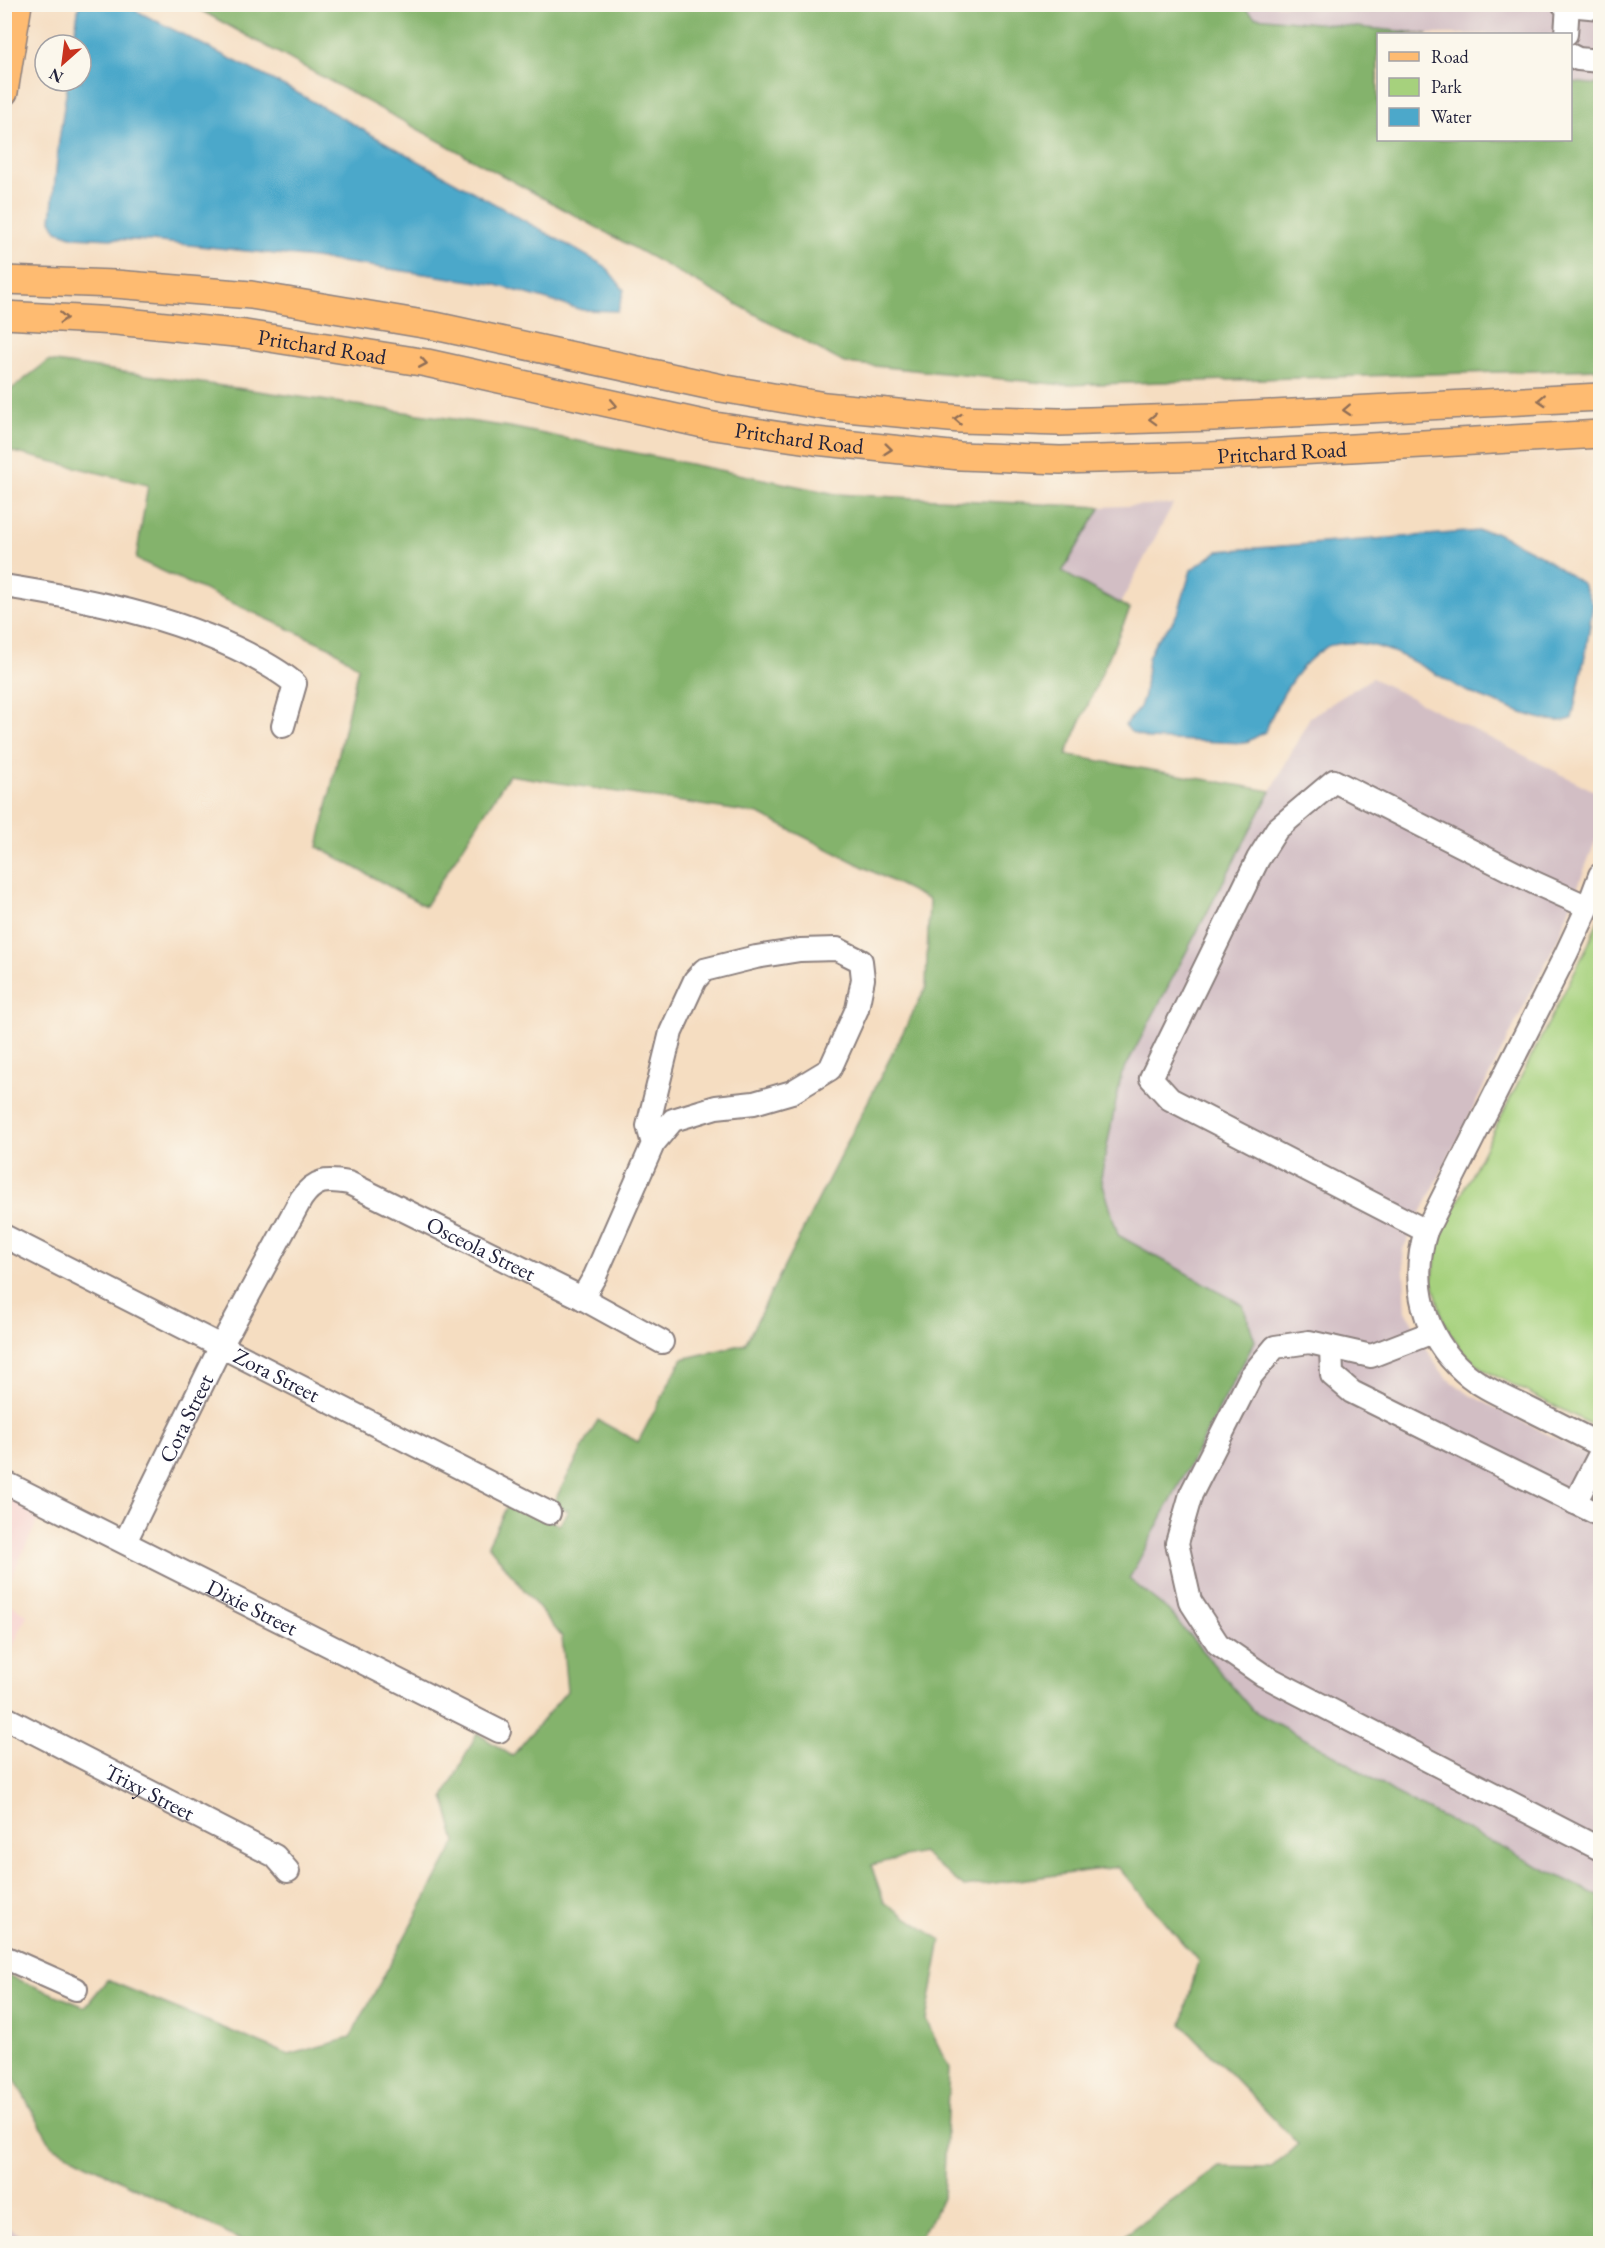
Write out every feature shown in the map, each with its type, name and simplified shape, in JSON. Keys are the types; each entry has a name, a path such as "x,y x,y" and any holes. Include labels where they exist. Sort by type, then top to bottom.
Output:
{"main road":[{"path":"4,92 18,4"},
{"name":"Pritchard Road","path":"4,280 115,284 251,295 435,326 721,388 825,406 960,419 1059,422 1202,418 1600,397"},
{"name":"Pritchard Road","path":"4,315 116,321 245,334 427,363 708,425 815,441 960,456 1060,460 1210,456 1600,434"}],"street":[{"path":"1563,4 1600,8"},
{"path":"1566,33 1568,5"},
{"path":"1572,56 1600,62"},
{"path":"4,586 86,599 115,607 198,632 247,654 281,672 295,684 283,726"},
{"path":"1426,1230 1170,1100 1151,1078 1258,859 1277,829 1334,781 1535,883 1588,907"},
{"path":"1600,875 1588,907 1426,1230 1420,1250 1418,1277 1422,1305 1433,1332 1446,1352 1464,1372 1492,1391 1600,1445"},
{"path":"582,1298 604,1256 653,1144 673,1120 716,1107 754,1103 792,1092 830,1069 857,1009 863,979 861,961 837,949 800,950 756,957 704,970 695,980 671,1032 648,1126 653,1144"},
{"name":"Osceola Street","path":"301,1199 316,1183 333,1180 349,1183 582,1298 662,1342"},
{"name":"Cora Street","path":"124,1542 221,1346 301,1199"},
{"name":"Zora Street","path":"4,1236 549,1513"},
{"path":"1433,1332 1371,1356 1309,1342 1275,1347 1251,1376 1191,1494 1177,1543 1190,1601 1218,1644 1263,1676 1600,1849"},
{"path":"1331,1347 1332,1375 1352,1392 1600,1515"},
{"path":"1575,1503 1600,1454"},
{"name":"Dixie Street","path":"4,1482 498,1731"},
{"name":"Trixy Street","path":"4,1718 275,1856 288,1871"},
{"path":"4,1957 76,1989"}],"shaded area":[{"path":"1240,5 1600,5 1600,85 1572,82 1572,33 1418,33 1255,17"},
{"path":"1173,504 1120,604 1062,572 1101,507"},
{"path":"1372,678 1600,794 1600,829 1558,938 1403,1249 1406,1311 1434,1362 1446,1377 1470,1395 1600,1461 1600,1897 1394,1793 1340,1758 1252,1710 1168,1610 1129,1578 1254,1341 1243,1305 1118,1235 1101,1177 1121,1076 1310,717"},
{"path":"5,1490 43,1510 5,1590"},
{"path":"5,1600 27,1615 5,1664"},
{"path":"5,2226 36,2243 5,2243"}],"green space":[{"path":"1240,4 1255,17 1418,33 1377,33 1377,141 1572,141 1572,82 1600,85 1600,369 1063,385 844,363 191,5"},
{"path":"48,361 510,427 836,494 1101,507 1062,572 1130,609 1066,755 1271,791 1121,1076 1101,1177 1118,1235 1243,1305 1255,1341 1129,1579 1168,1610 1252,1710 1340,1758 1394,1793 1600,1897 1600,2243 1114,2243 1219,2167 1272,2168 1298,2144 1182,2024 1198,1961 1118,1867 964,1887 922,1853 871,1865 884,1902 941,1940 926,2020 949,2068 943,2198 917,2243 246,2243 52,2146 5,2062 5,1974 85,2007 107,1980 289,2055 350,2038 456,1842 444,1797 477,1733 512,1756 567,1691 562,1637 488,1545 510,1500 559,1525 568,1511 552,1505 598,1420 638,1442 682,1359 745,1344 926,987 929,900 759,814 509,775 425,906 318,847 358,667 331,648 136,559 148,485 5,450 5,394"},
{"path":"1600,915 1600,1429 1484,1370 1460,1349 1443,1320 1432,1279 1440,1237 1589,943"}],"water":[{"path":"79,5 125,5 294,91 605,266 624,290 618,311 582,310 493,284 314,258 151,241 74,237 57,231 51,220 66,93 93,93 93,33 75,33"},
{"path":"1480,531 1495,532 1540,555 1583,584 1593,604 1572,719 1557,721 1526,714 1468,692 1389,650 1355,643 1326,647 1305,664 1275,709 1265,732 1245,743 1148,739 1131,732 1125,725 1140,707 1144,695 1148,658 1156,641 1172,623 1179,610 1191,570 1218,551"}]}
